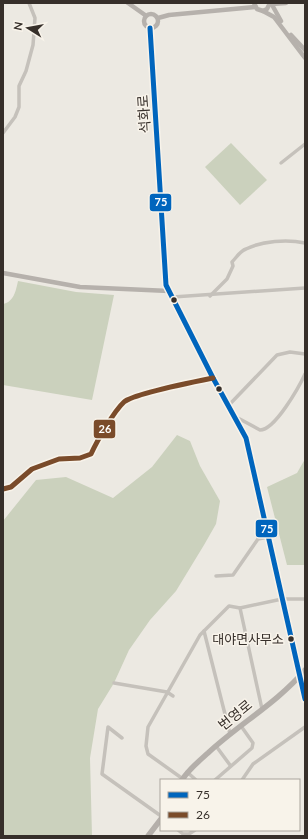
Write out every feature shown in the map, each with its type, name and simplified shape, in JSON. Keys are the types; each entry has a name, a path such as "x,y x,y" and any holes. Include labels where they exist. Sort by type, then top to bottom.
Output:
{"main road":[{"name":"번영로","path":"183,779 188,772 216,746 262,708 283,693 303,673"},
{"path":"148,836 160,818"}],"street":[{"path":"3,133 16,117 19,107 19,86 26,71 33,45 36,18 29,3"},
{"path":"128,3 145,15"},
{"path":"263,11 271,4 286,3"},
{"path":"271,4 276,15 293,38 305,50"},
{"path":"145,15 151,13 158,18 170,15 254,5 274,17 305,58"},
{"path":"145,15 144,24 150,28 157,24 158,18"},
{"name":"석화로","path":"150,28 165,269 168,291"},
{"path":"281,163 305,144"},
{"path":"210,296 227,279 233,266 232,262 244,249 260,244 286,241 305,244"},
{"path":"3,274 80,287 168,291 173,297 213,378 236,417 248,444 282,599 303,673 305,699"},
{"path":"173,297 210,296 305,288"},
{"path":"229,405 277,355 290,352 305,354"},
{"path":"236,417 249,426 260,430 267,428 294,396 305,374"},
{"path":"3,489 11,487 32,469 59,458 80,458 91,454 98,438 124,401 148,393 213,378"},
{"path":"216,576 233,575 258,539 268,537"},
{"path":"183,779 148,754 146,746 148,727 167,692 204,631 230,606 240,608 282,599 305,599"},
{"path":"240,608 262,708"},
{"path":"204,631 230,734"},
{"path":"114,683 167,692 173,696"},
{"path":"216,779 230,765 252,748 253,742 241,726"},
{"path":"122,738 108,727 102,774 160,816"},
{"path":"243,779 253,764 305,727"},
{"path":"216,746 230,765"},
{"path":"188,772 195,779"},
{"path":"179,831 183,834 189,834 194,831"}],"green space":[{"path":"231,143 267,180 240,205 205,167"},
{"path":"18,281 76,292 114,295 92,400 3,385 3,304 10,301 12,298"},
{"path":"177,435 190,441 200,466 220,501 216,524 176,591 150,620 129,650 114,683 98,709 90,758 92,836 3,836 3,521 36,480 66,477 113,498 152,467"},
{"path":"305,459 305,565 287,565 267,487 297,473"}],"transit line":[{"name":"75","path":"150,28 166,285 213,378 246,438 305,699"},
{"name":"26","path":"3,489 11,487 32,469 59,459 80,458 91,454 101,434 115,412 124,402 140,395 213,378"}],"place":[{"name":"대야면사무소","path":"291,639"}]}
